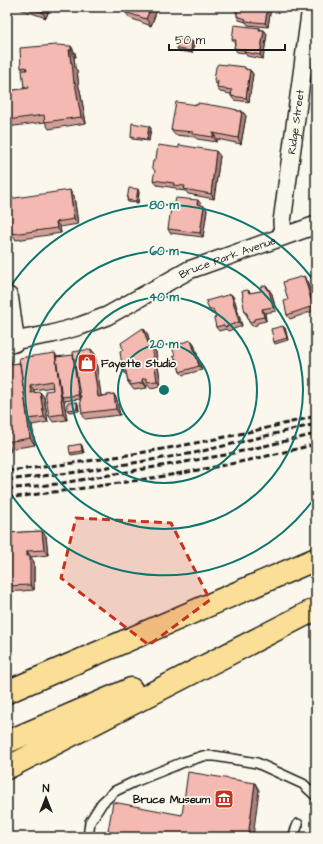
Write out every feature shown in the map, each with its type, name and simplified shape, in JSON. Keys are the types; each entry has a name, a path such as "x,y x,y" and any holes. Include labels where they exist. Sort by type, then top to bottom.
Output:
{"highway":[{"path":"7,692 316,559"},
{"path":"7,742 316,609"},
{"path":"7,768 316,609"}],"main road":[{"path":"7,298 10,342"}],"street":[{"name":"Ridge Street","path":"282,236 282,222 311,7"},
{"name":"Bruce Park Avenue","path":"10,342 52,334 107,316 189,270 316,225"}],"lane":[{"path":"88,837 90,822 102,803 115,791 181,763 203,756 215,756 257,763 303,784 316,796"},
{"path":"293,837 298,824"}],"highlighted area":[{"path":"76,518 171,523 210,600 149,645 61,578"}],"building":[{"path":"28,7 43,7 42,12"},
{"path":"124,7 151,7 146,19 125,12"},
{"path":"234,7 268,7 265,23 245,21 246,19 237,16 237,10 234,9"},
{"path":"234,25 260,28 259,30 264,30 260,55 244,52 245,50 234,48 236,40 232,40"},
{"path":"179,39 192,41 191,51 177,49"},
{"path":"56,45 71,46 71,50 69,50 81,117 45,122 44,115 7,120 7,91 29,88 29,86 24,87 22,70 27,70 26,67 21,68 20,48"},
{"path":"218,64 245,67 245,69 250,70 246,98 231,96 232,90 217,88 218,81 214,80 216,67"},
{"path":"176,102 198,105 198,103 242,111 238,138 213,133 213,137 193,134 193,132 171,130"},
{"path":"132,123 149,126 147,139 131,137"},
{"path":"158,145 179,148 179,145 216,151 211,194 184,189 185,186 173,185 174,183 153,180 155,171 152,167 153,161 156,159"},
{"path":"129,188 138,189 136,201 127,200"},
{"path":"70,190 74,219 56,222 57,228 12,234 7,202 9,202 8,199"},
{"path":"176,198 198,200 197,204 204,206 200,233 168,229 171,208 177,209 177,207 174,207"},
{"path":"316,273 316,283 313,274"},
{"path":"304,276 313,306 287,315 284,301 288,300 283,282"},
{"path":"266,285 267,290 269,290 273,307 262,309 264,317 254,319 254,321 249,322 247,313 245,313 242,291 248,290 249,293 261,291 260,287"},
{"path":"231,294 239,322 225,327 224,325 216,327 214,318 216,317 213,309 209,310 206,301"},
{"path":"283,326 287,338 274,342 271,329"},
{"path":"143,328 148,343 149,342 150,346 152,346 157,381 147,382 147,378 142,379 143,383 130,385 126,371 123,371 120,352 123,350 121,343"},
{"path":"191,340 199,366 180,372 177,360 173,356 175,356 172,346"},
{"path":"91,349 98,397 114,394 116,409 82,413 81,396 73,352"},
{"path":"55,353 63,414 49,416 45,391 53,390 52,381 30,385 31,393 40,392 44,417 28,419 19,358"},
{"path":"73,355 78,395 62,397 56,357"},
{"path":"11,361 11,364 20,363 30,438 7,442 7,362"},
{"path":"77,402 77,409 67,410 67,403"},
{"path":"81,444 82,451 70,453 69,446"},
{"path":"42,531 44,550 27,551 27,556 30,556 30,585 7,586 7,533"},
{"name":"Bruce Museum","path":"188,772 255,783 248,837 107,837 113,802 182,815"}],"railway":[{"path":"7,471 124,456 201,442 316,416"},
{"path":"7,480 78,472 194,453 316,424"},
{"path":"7,489 57,484 225,455 316,434"},
{"path":"7,498 85,488 201,470 278,454 316,444"}],"place":[{"name":"Fayette Studio","path":"87,363"},
{"name":"Bruce Museum","path":"224,799"}]}
